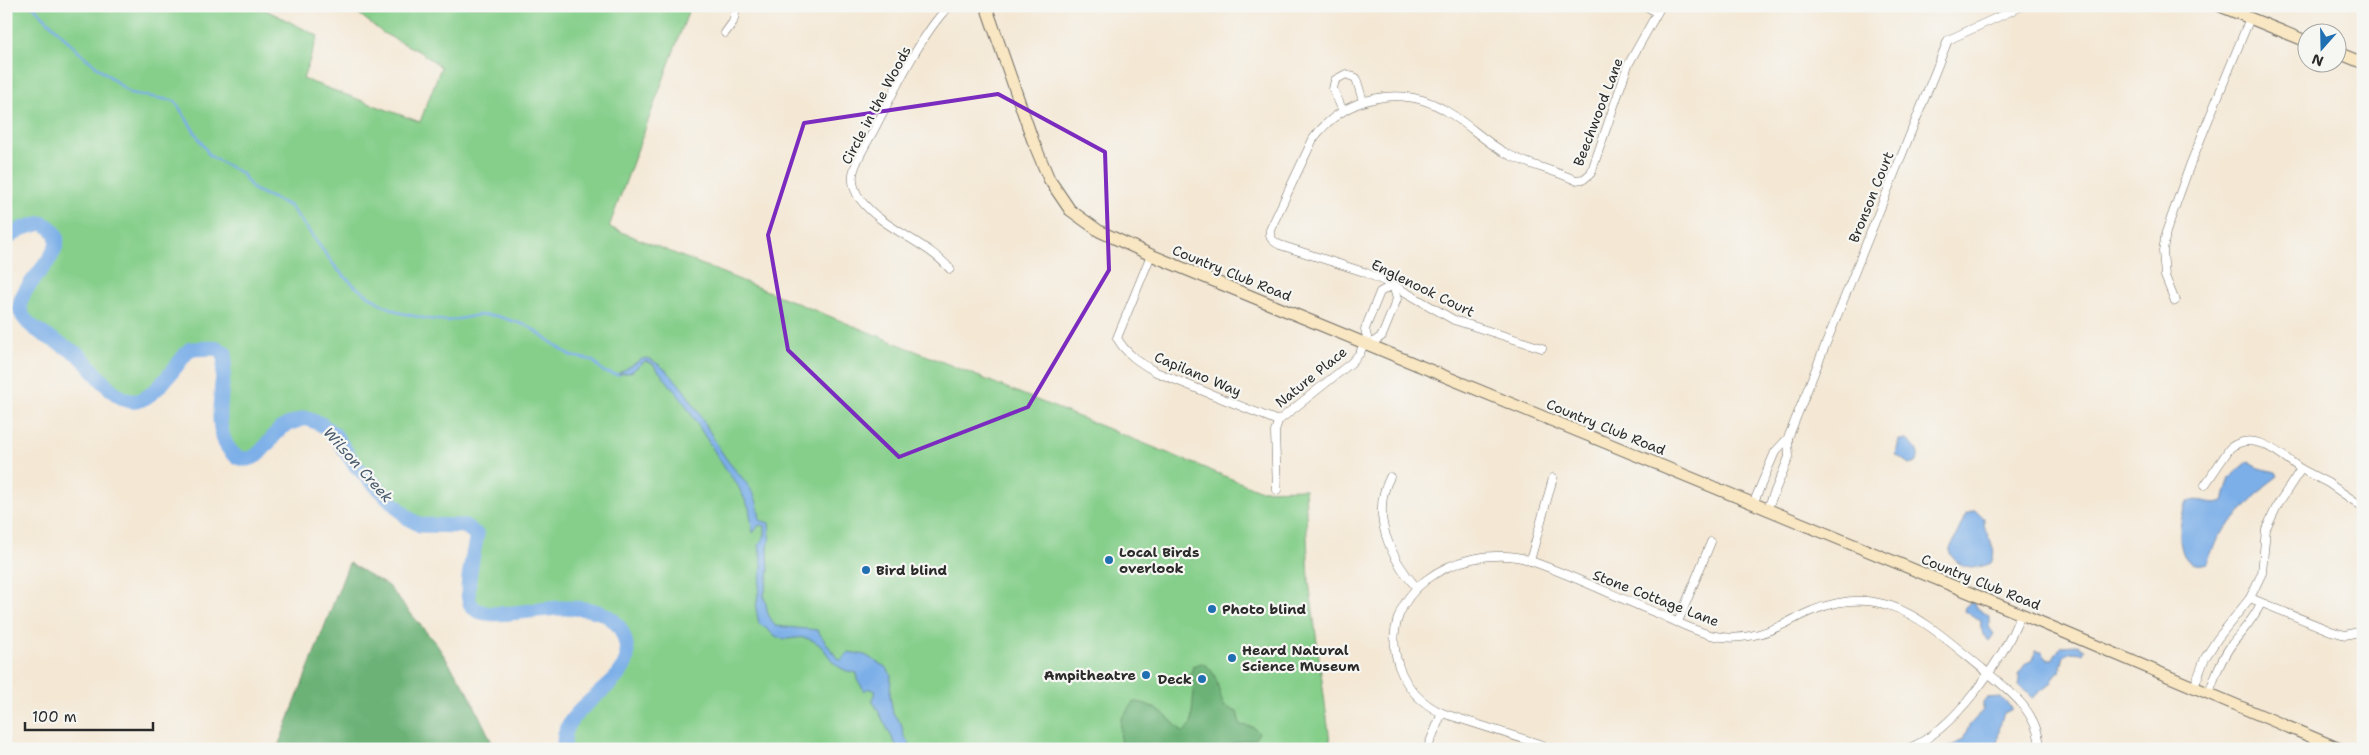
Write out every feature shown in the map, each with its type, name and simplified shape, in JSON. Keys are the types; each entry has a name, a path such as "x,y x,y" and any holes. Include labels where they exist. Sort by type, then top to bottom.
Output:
{"main road":[{"name":"Country Club Road","path":"986,6 1032,140 1049,179 1070,210 1099,232 2021,614 2340,749"},
{"path":"2220,6 2296,36"},
{"path":"2346,56 2363,63"}],"street":[{"path":"725,33 733,22 737,6"},
{"name":"Circle in the Woods","path":"949,6 932,27 894,92 856,164 853,179 856,193 870,209 938,257 950,269"},
{"path":"1646,6 1659,10"},
{"name":"Bronson Court","path":"1753,504 1775,452 1788,438 1948,40 2022,6"},
{"name":"Beechwood Lane","path":"1269,236 1313,139 1320,130 1343,111 1372,98 1398,95 1428,101 1449,113 1482,139 1506,153 1575,180 1584,179 1591,173 1598,156 1628,65 1659,10"},
{"path":"2175,301 2165,276 2163,251 2166,232 2190,165 2250,18"},
{"path":"1343,111 1333,89 1335,80 1346,74 1356,78 1364,101"},
{"name":"Englenook Court","path":"1269,236 1272,241 1295,251 1364,272 1393,285 1454,320 1542,348"},
{"name":"Capilano Way","path":"1151,255 1117,338 1130,354 1156,372 1278,421"},
{"path":"1366,344 1365,329 1380,292 1393,285"},
{"name":"Nature Place","path":"1277,490 1275,432 1278,421 1351,363 1366,344 1382,336 1397,299 1393,285"},
{"name":"Bronson Court","path":"1767,510 1789,458 1788,438"},
{"path":"2205,485 2230,448 2256,441 2264,443 2301,469 2328,483 2363,507"},
{"path":"2194,687 2205,658 2218,638 2250,598 2262,573 2266,529 2278,504 2301,469"},
{"path":"1390,477 1382,498 1385,535 1399,566 1417,588"},
{"path":"1530,561 1553,478"},
{"path":"1678,622 1711,542"},
{"name":"Stone Cottage Lane","path":"1555,749 1442,713 1425,704 1415,694 1403,675 1398,662 1395,640 1399,618 1409,597 1417,588 1441,570 1472,559 1507,556 1530,561 1716,636 1747,636 1770,631 1830,604 1847,601 1875,602 1892,606 1918,617 1989,673 2022,702 2035,724 2040,749"},
{"path":"2250,598 2331,631 2346,635 2363,631"},
{"path":"2208,694 2220,665 2232,644 2249,625 2262,603"},
{"path":"1907,749 1929,738 1943,727 1989,673 2016,629 2021,614"},
{"path":"1427,749 1442,713"}],"highlighted area":[{"path":"998,94 1105,152 1109,270 1028,407 899,457 788,350 768,235 804,123"}],"green space":[{"path":"6,6 258,6 318,36 303,79 420,122 441,67 422,53 383,33 349,6 690,7 609,227 1259,490 1305,489 1309,582 1331,749 565,749 566,733 572,720 614,679 623,668 628,656 628,643 621,629 608,615 596,608 577,606 528,612 496,613 482,610 471,603 469,588 477,535 465,525 420,525 408,518 356,465 336,434 321,423 304,417 284,424 256,454 245,459 234,451 226,440 223,426 222,396 226,353 217,347 189,348 160,384 146,395 130,400 115,391 80,354 37,328 24,315 21,308 23,297 56,252 59,240 54,230 41,221 23,227 6,237"},
{"path":"349,563 388,586 437,645 468,692 495,749 277,749"},
{"path":"1201,663 1207,666 1214,675 1224,706 1237,712 1240,725 1253,727 1259,733 1255,739 1241,741 1223,749 1120,749 1121,719 1134,702 1155,708 1173,722 1183,733 1191,724 1194,691 1190,677 1193,666"}],"water":[{"path":"647,358 660,365 682,388 725,457 745,481 755,497 760,520 769,523 769,572 764,595 768,614 775,626 817,630 837,658 841,660 849,652 865,655 887,668 891,675 890,695 893,714 901,723 904,736 913,749 898,749 872,699 876,691 868,688 865,691 857,680 857,673 839,667 822,647 809,639 781,638 759,624 756,609 762,565 759,545 765,535 765,526 759,525 753,533 749,508 737,484 726,470 683,401 653,364 645,361 631,372 616,375 642,359"},
{"path":"1899,440 1907,440 1914,447 1918,455 1917,462 1909,464 1896,455"},
{"path":"2249,461 2259,468 2276,472 2278,476 2265,486 2218,537 2207,563 2196,564 2188,561 2180,544 2181,521 2187,503 2196,500 2214,503 2223,501 2230,477"},
{"path":"1975,510 1984,519 1984,525 1994,551 1991,563 1980,567 1962,565 1952,557 1949,551 1966,514"},
{"path":"1972,601 1977,608 1989,616 1989,627 1994,634 1989,641 1981,629 1981,620 1964,611 1965,607"},
{"path":"2077,645 2085,649 2083,653 2070,652 2064,656 2060,671 2051,683 2032,698 2019,685 2018,675 2026,663 2031,661 2036,651 2042,652 2047,659 2053,659 2061,646"},
{"path":"2000,697 2013,709 2004,713 1999,730 1997,749 1945,749 1963,740 1969,726 1983,710 1983,703 1987,698"}],"waterway":[{"path":"33,6 80,53 130,93 175,101 210,156 241,173 254,190 290,206 337,269 356,287 381,304 401,313 428,319 448,321 479,315 497,316 528,326 571,356 592,360 604,372 618,375"},
{"name":"Wilson Creek","path":"6,239 23,228 42,223 54,231 57,241 54,252 28,287 22,298 20,308 28,323 36,330 81,357 113,392 128,400 144,399 159,387 190,349 217,348 225,353 220,408 222,435 227,447 236,456 245,459 254,457 280,429 305,418 321,424 335,435 355,465 408,518 420,525 465,526 477,535 470,570 468,596 470,603 481,612 500,614 578,608 602,613 619,627 627,652 625,663 620,673 611,683 588,702 570,723 565,734 564,749"}],"place":[{"name":"Local Birds overlook","path":"1109,560"},
{"name":"Bird blind","path":"866,570"},
{"name":"Photo blind","path":"1212,609"},
{"name":"Heard Natural Science Museum","path":"1232,658"},
{"name":"Ampitheatre","path":"1146,675"},
{"name":"Deck","path":"1202,679"}]}
